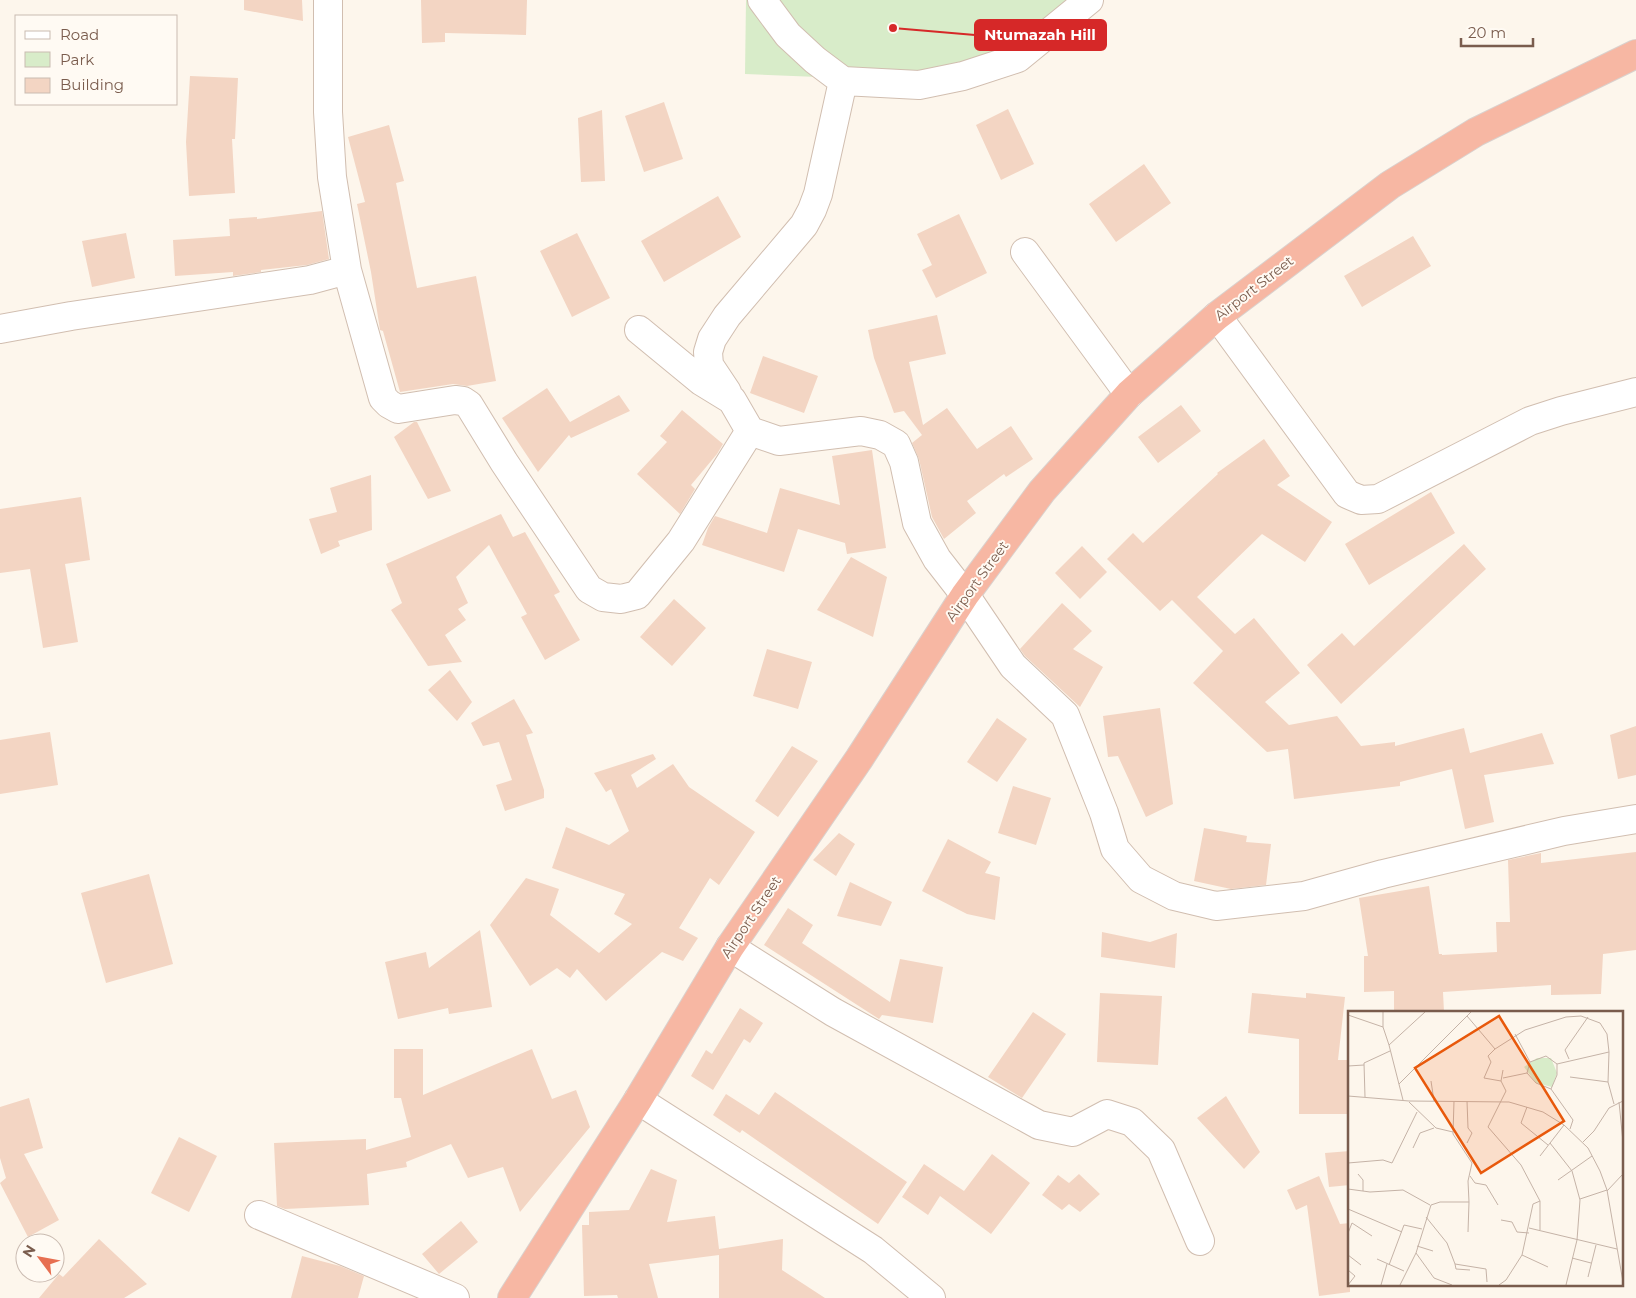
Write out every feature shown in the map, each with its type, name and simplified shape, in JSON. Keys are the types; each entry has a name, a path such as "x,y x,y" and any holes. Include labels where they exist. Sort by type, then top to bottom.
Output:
{"highway":[{"name":"Airport Street","path":"512,1298 638,1100 730,947 858,759 964,595 1042,491 1129,394 1217,316 1398,180 1476,132 1636,54"}],"street":[{"path":"328,0 328,112 332,178 347,270 383,398 398,409 455,400 463,401 469,405 504,462 589,589 603,598 621,599 637,595 680,541 750,432"},
{"path":"762,0 788,35 815,60 843,81 919,86 972,73 1018,58 1089,0"},
{"path":"843,81 818,194 812,210 804,225 727,316 712,339 708,352 709,365 750,432 779,441 861,431 880,434 896,444 904,462 917,523 938,559 1013,666 1065,715 1104,813 1115,849 1141,879 1174,896 1216,906 1304,896 1383,874 1564,831 1636,819"},
{"path":"1025,252 1129,394"},
{"path":"0,329 71,316 310,280 347,270"},
{"path":"1217,316 1347,494 1361,500 1378,499 1530,421 1636,392"},
{"path":"639,330 702,381 732,400"},
{"path":"730,947 840,1016 1039,1126 1073,1132 1107,1114 1132,1122 1161,1150 1200,1241"},
{"path":"638,1100 873,1250 931,1298"},
{"path":"259,1215 455,1298"}],"green space":[{"path":"746,0 1069,0 1010,56 917,81 745,74"}],"building":[{"path":"244,0 302,0 303,21 244,10"},
{"path":"421,0 527,0 526,35 445,33 445,42 422,43"},
{"path":"190,76 238,78 235,139 232,139 235,193 189,196 186,142"},
{"path":"664,102 683,159 644,172 625,116"},
{"path":"1008,109 1034,164 1001,180 976,125"},
{"path":"602,110 605,181 581,182 578,118"},
{"path":"389,125 404,181 396,183 417,288 476,276 496,381 467,386 453,384 400,392 383,331 380,330 371,272 357,204 365,202 348,137"},
{"path":"1144,164 1171,203 1116,242 1089,204"},
{"path":"718,196 741,237 664,282 641,241"},
{"path":"322,211 329,259 307,265 261,270 261,272 233,276 233,272 175,276 173,240 230,236 229,219 257,217 257,219"},
{"path":"959,214 987,273 936,298 922,270 932,265 917,234"},
{"path":"126,233 135,278 92,287 82,241"},
{"path":"577,233 610,298 572,317 540,251"},
{"path":"1413,236 1431,266 1362,307 1344,276"},
{"path":"937,315 946,354 909,362 923,425 947,408 977,449 1011,426 1033,459 1006,477 1004,474 967,501 976,513 944,539 932,517 919,459 912,443 922,435 904,411 894,413 874,358 868,330"},
{"path":"763,356 818,376 804,413 750,393"},
{"path":"547,388 570,422 619,395 630,411 571,438 569,435 538,472 502,418"},
{"path":"1181,405 1201,431 1158,463 1138,437"},
{"path":"682,410 723,444 691,485 695,489 680,514 637,474 667,442 660,436"},
{"path":"414,422 417,422 451,491 428,499 394,437"},
{"path":"1264,439 1290,476 1277,485 1332,522 1305,562 1262,534 1197,597 1235,634 1254,618 1300,673 1265,702 1289,725 1337,716 1361,746 1395,742 1395,746 1464,728 1470,753 1542,733 1554,764 1484,775 1494,822 1465,829 1452,769 1400,782 1400,786 1294,799 1288,749 1267,752 1193,683 1223,651 1172,600 1160,611 1107,559 1133,533 1143,543 1217,473"},
{"path":"872,450 886,548 847,554 845,543 798,529 784,572 702,545 715,516 767,533 780,488 840,505 832,456"},
{"path":"371,475 372,530 338,541 340,546 321,554 309,519 337,512 330,488"},
{"path":"1431,492 1455,533 1369,585 1345,544"},
{"path":"81,497 90,560 65,564 78,642 43,648 30,569 0,573 0,509"},
{"path":"501,514 513,537 525,532 560,592 554,595 580,640 545,660 521,617 527,614 489,545 456,577 468,603 458,609 466,620 445,635 462,662 428,666 391,610 402,603 386,564"},
{"path":"1464,544 1486,569 1341,704 1307,665 1342,633 1354,646"},
{"path":"1082,546 1107,572 1080,599 1055,573"},
{"path":"851,557 887,577 873,637 817,610"},
{"path":"674,599 706,628 672,666 640,637"},
{"path":"1062,603 1092,631 1073,649 1103,667 1080,707 1025,656 1020,649"},
{"path":"767,649 812,662 798,709 753,696"},
{"path":"450,670 472,702 457,721 428,690"},
{"path":"514,699 533,733 526,735 544,790 544,798 505,811 496,785 512,780 499,742 483,746 471,723"},
{"path":"1160,708 1173,804 1146,817 1118,756 1108,757 1103,716"},
{"path":"997,718 1027,739 997,782 967,762"},
{"path":"1636,726 1636,775 1618,779 1610,735"},
{"path":"50,732 58,785 0,794 0,740"},
{"path":"792,746 818,761 778,817 755,801"},
{"path":"653,754 656,759 631,775 637,788 673,764 689,787 755,832 719,885 710,878 679,928 698,938 683,961 662,952 606,1001 577,969 570,978 557,968 530,986 490,925 526,878 559,889 550,915 599,953 632,924 614,914 625,894 552,868 566,827 609,845 629,831 611,789 606,792 594,773"},
{"path":"1013,786 1051,798 1036,845 998,833"},
{"path":"1204,828 1247,836 1246,842 1271,844 1266,885 1231,889 1194,881"},
{"path":"839,833 855,844 836,876 813,860"},
{"path":"948,839 991,862 985,873 1000,877 995,920 967,914 922,891"},
{"path":"1636,852 1636,950 1603,954 1601,994 1551,995 1551,985 1443,992 1444,1011 1394,1011 1394,991 1364,992 1364,956 1368,956 1359,898 1429,886 1439,954 1497,952 1496,922 1510,922 1508,860 1541,853 1541,863"},
{"path":"149,874 173,964 106,983 81,893"},
{"path":"850,882 892,902 881,926 837,916"},
{"path":"788,908 813,925 802,943 890,1002 900,959 943,967 933,1023 882,1015 879,1019 764,945"},
{"path":"480,930 492,1007 449,1014 448,1008 398,1019 385,962 426,952 429,968"},
{"path":"1102,932 1150,942 1177,933 1175,968 1101,957"},
{"path":"1100,993 1162,996 1158,1065 1097,1062"},
{"path":"1252,993 1306,998 1306,993 1345,997 1338,1060 1348,1060 1348,1114 1299,1114 1299,1039 1248,1033"},
{"path":"740,1008 763,1023 750,1043 744,1039 713,1090 691,1076 706,1050 712,1054"},
{"path":"1033,1012 1066,1034 1022,1098 988,1077"},
{"path":"394,1049 423,1049 423,1095 532,1049 552,1099 576,1090 590,1127 520,1212 503,1167 468,1178 451,1144 406,1162 407,1167 367,1174 369,1205 285,1209 277,1206 274,1143 366,1139 366,1150 411,1137 401,1098 394,1098"},
{"path":"775,1092 907,1182 878,1224 742,1130 740,1133 713,1115 726,1094 759,1115"},
{"path":"1226,1096 1260,1152 1244,1169 1197,1118"},
{"path":"29,1098 43,1148 24,1154 59,1220 35,1233 26,1233 0,1183 6,1178 0,1158 0,1107"},
{"path":"179,1137 217,1156 189,1212 151,1193"},
{"path":"1348,1151 1348,1185 1329,1187 1325,1153"},
{"path":"992,1154 1030,1183 991,1234 940,1196 928,1215 902,1197 924,1164 964,1191"},
{"path":"651,1169 677,1180 667,1222 715,1216 719,1249 783,1239 782,1270 825,1298 719,1298 719,1255 649,1264 658,1298 618,1298 617,1295 584,1296 582,1225 589,1225 589,1212 629,1210"},
{"path":"1079,1174 1100,1194 1080,1212 1069,1204 1062,1210 1042,1195 1058,1175 1069,1183"},
{"path":"1319,1176 1340,1224 1348,1223 1348,1286 1350,1286 1350,1292 1319,1296 1307,1205 1296,1210 1287,1190"},
{"path":"461,1221 478,1242 439,1274 422,1254"},
{"path":"99,1239 147,1284 124,1298 39,1298 52,1283 65,1283 65,1275"},
{"path":"302,1256 340,1266 364,1276 358,1298 291,1298"}],"place":[{"name":"Ntumazah Hill","path":"893,28"}]}
